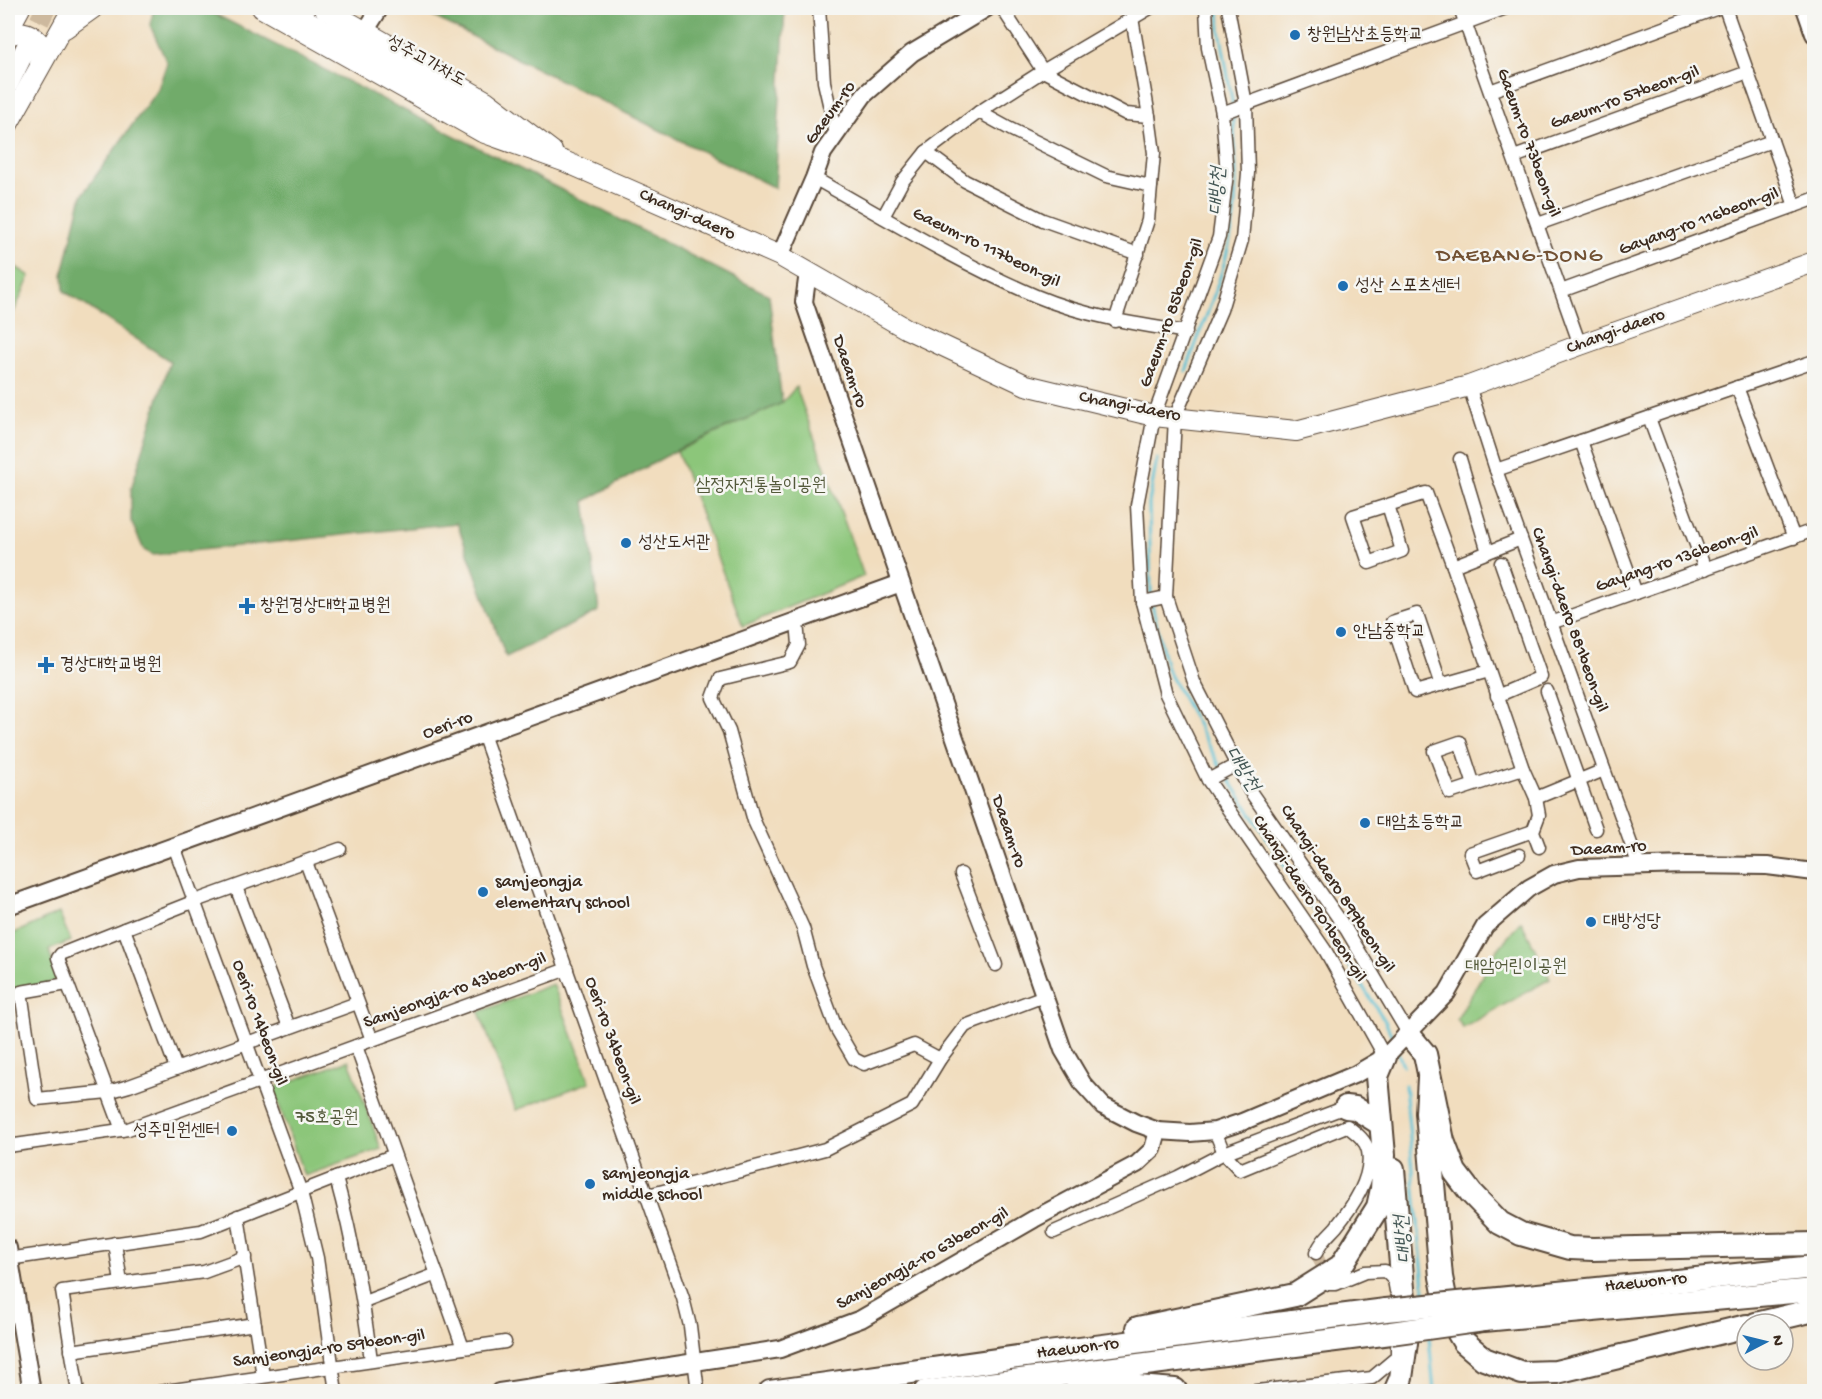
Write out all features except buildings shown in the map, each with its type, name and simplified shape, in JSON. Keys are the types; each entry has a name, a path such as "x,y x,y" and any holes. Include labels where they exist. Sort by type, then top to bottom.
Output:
{"highway":[{"path":"1409,1035 1425,1054 1443,1141 1455,1172 1486,1210 1500,1223 1521,1234 1570,1248 1593,1250 1815,1244"},
{"path":"1385,1057 1407,1336 1401,1378 1395,1392"},
{"path":"1032,1355 1122,1332 1295,1295 1341,1266 1378,1207 1382,1190 1384,1155 1377,1076 1385,1057"},
{"path":"1430,1078 1427,1113 1441,1278 1449,1317 1464,1342 1484,1359 1522,1373 1556,1372 1735,1329"},
{"path":"1346,1107 1355,1108 1381,1125"},
{"name":"Haewon-ro","path":"925,1392 1391,1333 1481,1311 1815,1267"},
{"name":"Haewon-ro","path":"770,1392 1032,1355 1386,1310 1481,1311 1815,1290"},
{"path":"1795,1315 1815,1310"},
{"path":"1034,1378 1175,1390"}],"main road":[{"path":"8,84 20,8"},
{"path":"8,124 73,8"},
{"path":"61,32 93,8"},
{"path":"262,8 482,132 566,162"},
{"path":"324,8 366,30 486,101 566,162"},
{"path":"13,44 18,32 28,33 36,38 42,46 40,64"},
{"name":"Changi-daero","path":"566,162 780,256 907,329 1026,385 1154,416 1296,431 1469,386 1815,262"}],"street":[{"name":"성주고가차도","path":"288,8 482,115"},
{"path":"366,30 380,8"},
{"path":"819,8 824,82 836,134"},
{"name":"Gaeum-ro","path":"780,256 823,153 864,94 912,53 987,8"},
{"path":"1002,8 1043,71 1126,114 1149,116"},
{"path":"883,217 902,182 926,152 979,112 1150,8"},
{"name":"Gaeum-ro 85beon-gil","path":"1154,416 1219,237 1227,174 1222,113 1209,48 1206,8"},
{"path":"1174,417 1221,310 1242,240 1248,173 1246,104 1228,8"},
{"name":"Gaeum-ro 73beon-gil","path":"1460,8 1580,345"},
{"path":"1222,113 1506,8"},
{"path":"1490,91 1718,8"},
{"path":"1725,8 1795,206"},
{"path":"1805,8 1815,34"},
{"path":"1115,321 1148,220 1154,153 1132,18"},
{"name":"Gaeum-ro 57beon-gil","path":"1514,157 1748,72"},
{"path":"979,112 1107,176 1151,186"},
{"name":"Changi-daero","path":"482,115 566,162"},
{"path":"1538,224 1772,141"},
{"path":"926,152 965,181 1043,220 1138,254"},
{"name":"Gaeum-ro 117beon-gil","path":"814,178 958,258 1036,296 1115,321 1186,332"},
{"name":"Gayang-ro 116beon-gil","path":"1561,291 1815,199"},
{"name":"Daeam-ro","path":"808,272 804,303 1063,1050 1083,1084 1103,1106 1136,1123 1158,1131 1190,1133 1215,1131 1356,1074 1385,1057 1409,1035 1447,993 1485,926 1528,888 1554,874 1579,868 1638,866 1767,866 1815,872"},
{"path":"1497,470 1815,361"},
{"name":"Changi-daero 881beon-gil","path":"1469,386 1638,866"},
{"path":"1737,387 1794,538"},
{"name":"Changi-daero 901beon-gil","path":"1154,416 1137,505 1142,602 1166,694 1208,780 1325,950 1385,1057"},
{"name":"Changi-daero 899beon-gil","path":"1174,417 1166,597 1194,682 1250,790 1346,929 1409,1035"},
{"path":"1649,418 1705,569"},
{"path":"1581,441 1636,593"},
{"path":"1460,459 1488,552"},
{"path":"1388,505 1402,551 1369,564 1353,516 1426,493 1523,769 1536,798 1539,815 1533,831 1539,848"},
{"name":"Gayang-ro 136beon-gil","path":"1551,623 1815,530"},
{"path":"1453,566 1521,539"},
{"path":"1497,696 1541,677 1501,563"},
{"name":"Oeri-ro","path":"8,906 901,583"},
{"path":"1142,602 1166,597"},
{"path":"1441,685 1417,614 1392,622 1416,692 1441,685 1489,671"},
{"path":"797,621 799,645 790,662 720,679 713,698 729,730 754,821 802,928 813,966 836,1028 854,1059 864,1064 914,1045 940,1059"},
{"path":"1547,691 1596,829"},
{"name":"Oeri-ro 34beon-gil","path":"483,734 683,1298 690,1326 698,1390"},
{"path":"1208,780 1236,765"},
{"path":"1474,785 1523,769"},
{"path":"1536,798 1604,770"},
{"path":"1519,855 1477,872 1470,853 1533,831"},
{"name":"Oeri-ro 14beon-gil","path":"174,846 301,1192 317,1258 336,1392"},
{"path":"122,1130 67,984 58,958 61,954 195,901 340,849"},
{"path":"306,862 372,1040"},
{"path":"961,874 996,965"},
{"path":"236,887 289,1027"},
{"path":"124,929 176,1068"},
{"name":"Samjeongja-ro 43beon-gil","path":"8,1146 122,1130 162,1118 567,969"},
{"path":"67,984 21,992 37,1099 108,1092 357,1003"},
{"path":"648,1196 825,1149 912,1105 940,1059 965,1026 1044,996"},
{"name":"Samjeongja-ro 43beon-gil","path":"356,1046 464,1348"},
{"path":"1054,1232 1178,1177 1224,1152 1346,1107"},
{"path":"1215,1131 1224,1152 1240,1170 1347,1126 1361,1136 1368,1150 1366,1177 1357,1197 1335,1228 1323,1239 1316,1253"},
{"name":"Samjeongja-ro 63beon-gil","path":"498,1392 780,1349 861,1319 1035,1219 1137,1164 1153,1149 1158,1131"},
{"path":"32,1392 8,1255 201,1231 394,1155"},
{"path":"336,1178 351,1230 364,1302 371,1360"},
{"path":"238,1216 263,1376"},
{"path":"115,1243 121,1282"},
{"path":"78,1392 62,1291 204,1272 245,1257"},
{"path":"1248,1392 1372,1378 1397,1357 1394,1280 1384,1271 1365,1272 1336,1284 1329,1284"},
{"path":"364,1302 437,1274"},
{"path":"71,1351 255,1324"},
{"name":"Samjeongja-ro 59beon-gil","path":"159,1392 505,1342"}],"green space":[{"path":"154,8 203,8 769,295 782,403 677,450 585,501 599,611 506,657 457,523 153,555 144,550 131,521 131,489 170,361 64,291 63,273 82,195 158,89 167,63 150,25"},
{"path":"416,8 785,8 775,188"},
{"path":"8,262 30,276 8,325"},
{"name":"삼정자전통놀이공원","path":"796,387 864,576 743,626 677,451 782,403"},
{"path":"59,913 71,941 49,950 58,981 8,992 8,936"},
{"name":"대암어린이공원","path":"1521,921 1550,979 1463,1028 1457,1019 1496,952"},
{"path":"553,984 590,1082 516,1110 479,1012"},
{"name":"75호공원","path":"349,1060 381,1149 304,1176 273,1088"}],"waterway":[{"name":"대방천","path":"1219,8 1220,30 1233,106"},
{"name":"대방천","path":"1186,371 1218,283 1232,229 1236,186 1233,113"},
{"name":"대방천","path":"1151,597 1149,503 1157,459"},
{"name":"대방천","path":"1152,604 1167,669 1221,768"},
{"name":"대방천","path":"1225,773 1385,1021 1394,1041"},
{"name":"대방천","path":"1398,1053 1403,1065"},
{"name":"대방천","path":"1405,1085 1425,1297"},
{"name":"대방천","path":"1429,1337 1434,1392"}],"tunnel":[{"path":"26,48 46,8"},
{"path":"1316,1253 1328,1280"}],"place":[{"name":"창원남산초등학교","path":"1295,35"},
{"name":"성산 스포츠센터","path":"1343,286"},
{"name":"성산도서관","path":"626,543"},
{"name":"창원경상대학교병원","path":"247,606"},
{"name":"안남중학교","path":"1341,632"},
{"name":"경상대학교병원","path":"46,665"},
{"name":"대암초등학교","path":"1365,823"},
{"name":"samjeongja elementary school","path":"483,892"},
{"name":"대방성당","path":"1591,922"},
{"name":"성주민원센터","path":"232,1131"},
{"name":"samjeongja middle school","path":"590,1184"}],"district":[{"name":"DAEBANG-DONG","path":"1520,257"}]}
